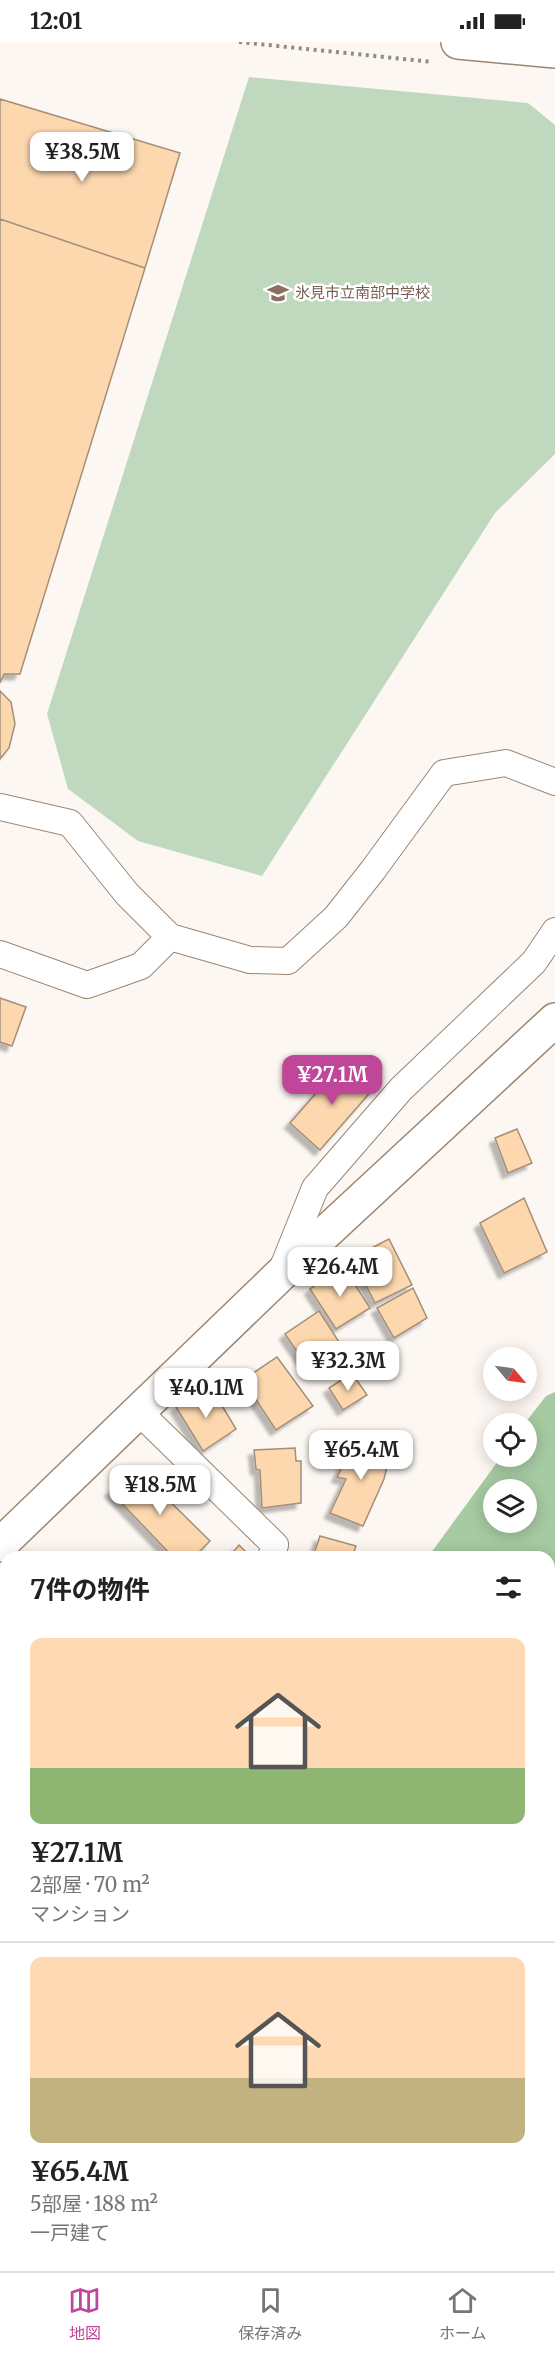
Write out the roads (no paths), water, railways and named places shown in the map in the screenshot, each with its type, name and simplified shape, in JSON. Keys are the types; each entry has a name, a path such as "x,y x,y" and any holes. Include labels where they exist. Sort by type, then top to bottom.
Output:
{"main road":[{"path":"449,52 555,51"},
{"path":"0,1545 280,1275 555,1020"}],"street":[{"path":"0,807 70,823 127,894 170,937 250,960 288,961 336,917 444,773 506,763 555,782"},
{"path":"280,1275 315,1188 401,1089 534,962 555,931"},
{"path":"0,954 87,985 141,966 170,937"},
{"path":"138,1412 275,1545 273,1551"}],"place":[{"name":"氷見市立南部中学校","path":"278,293"}]}
